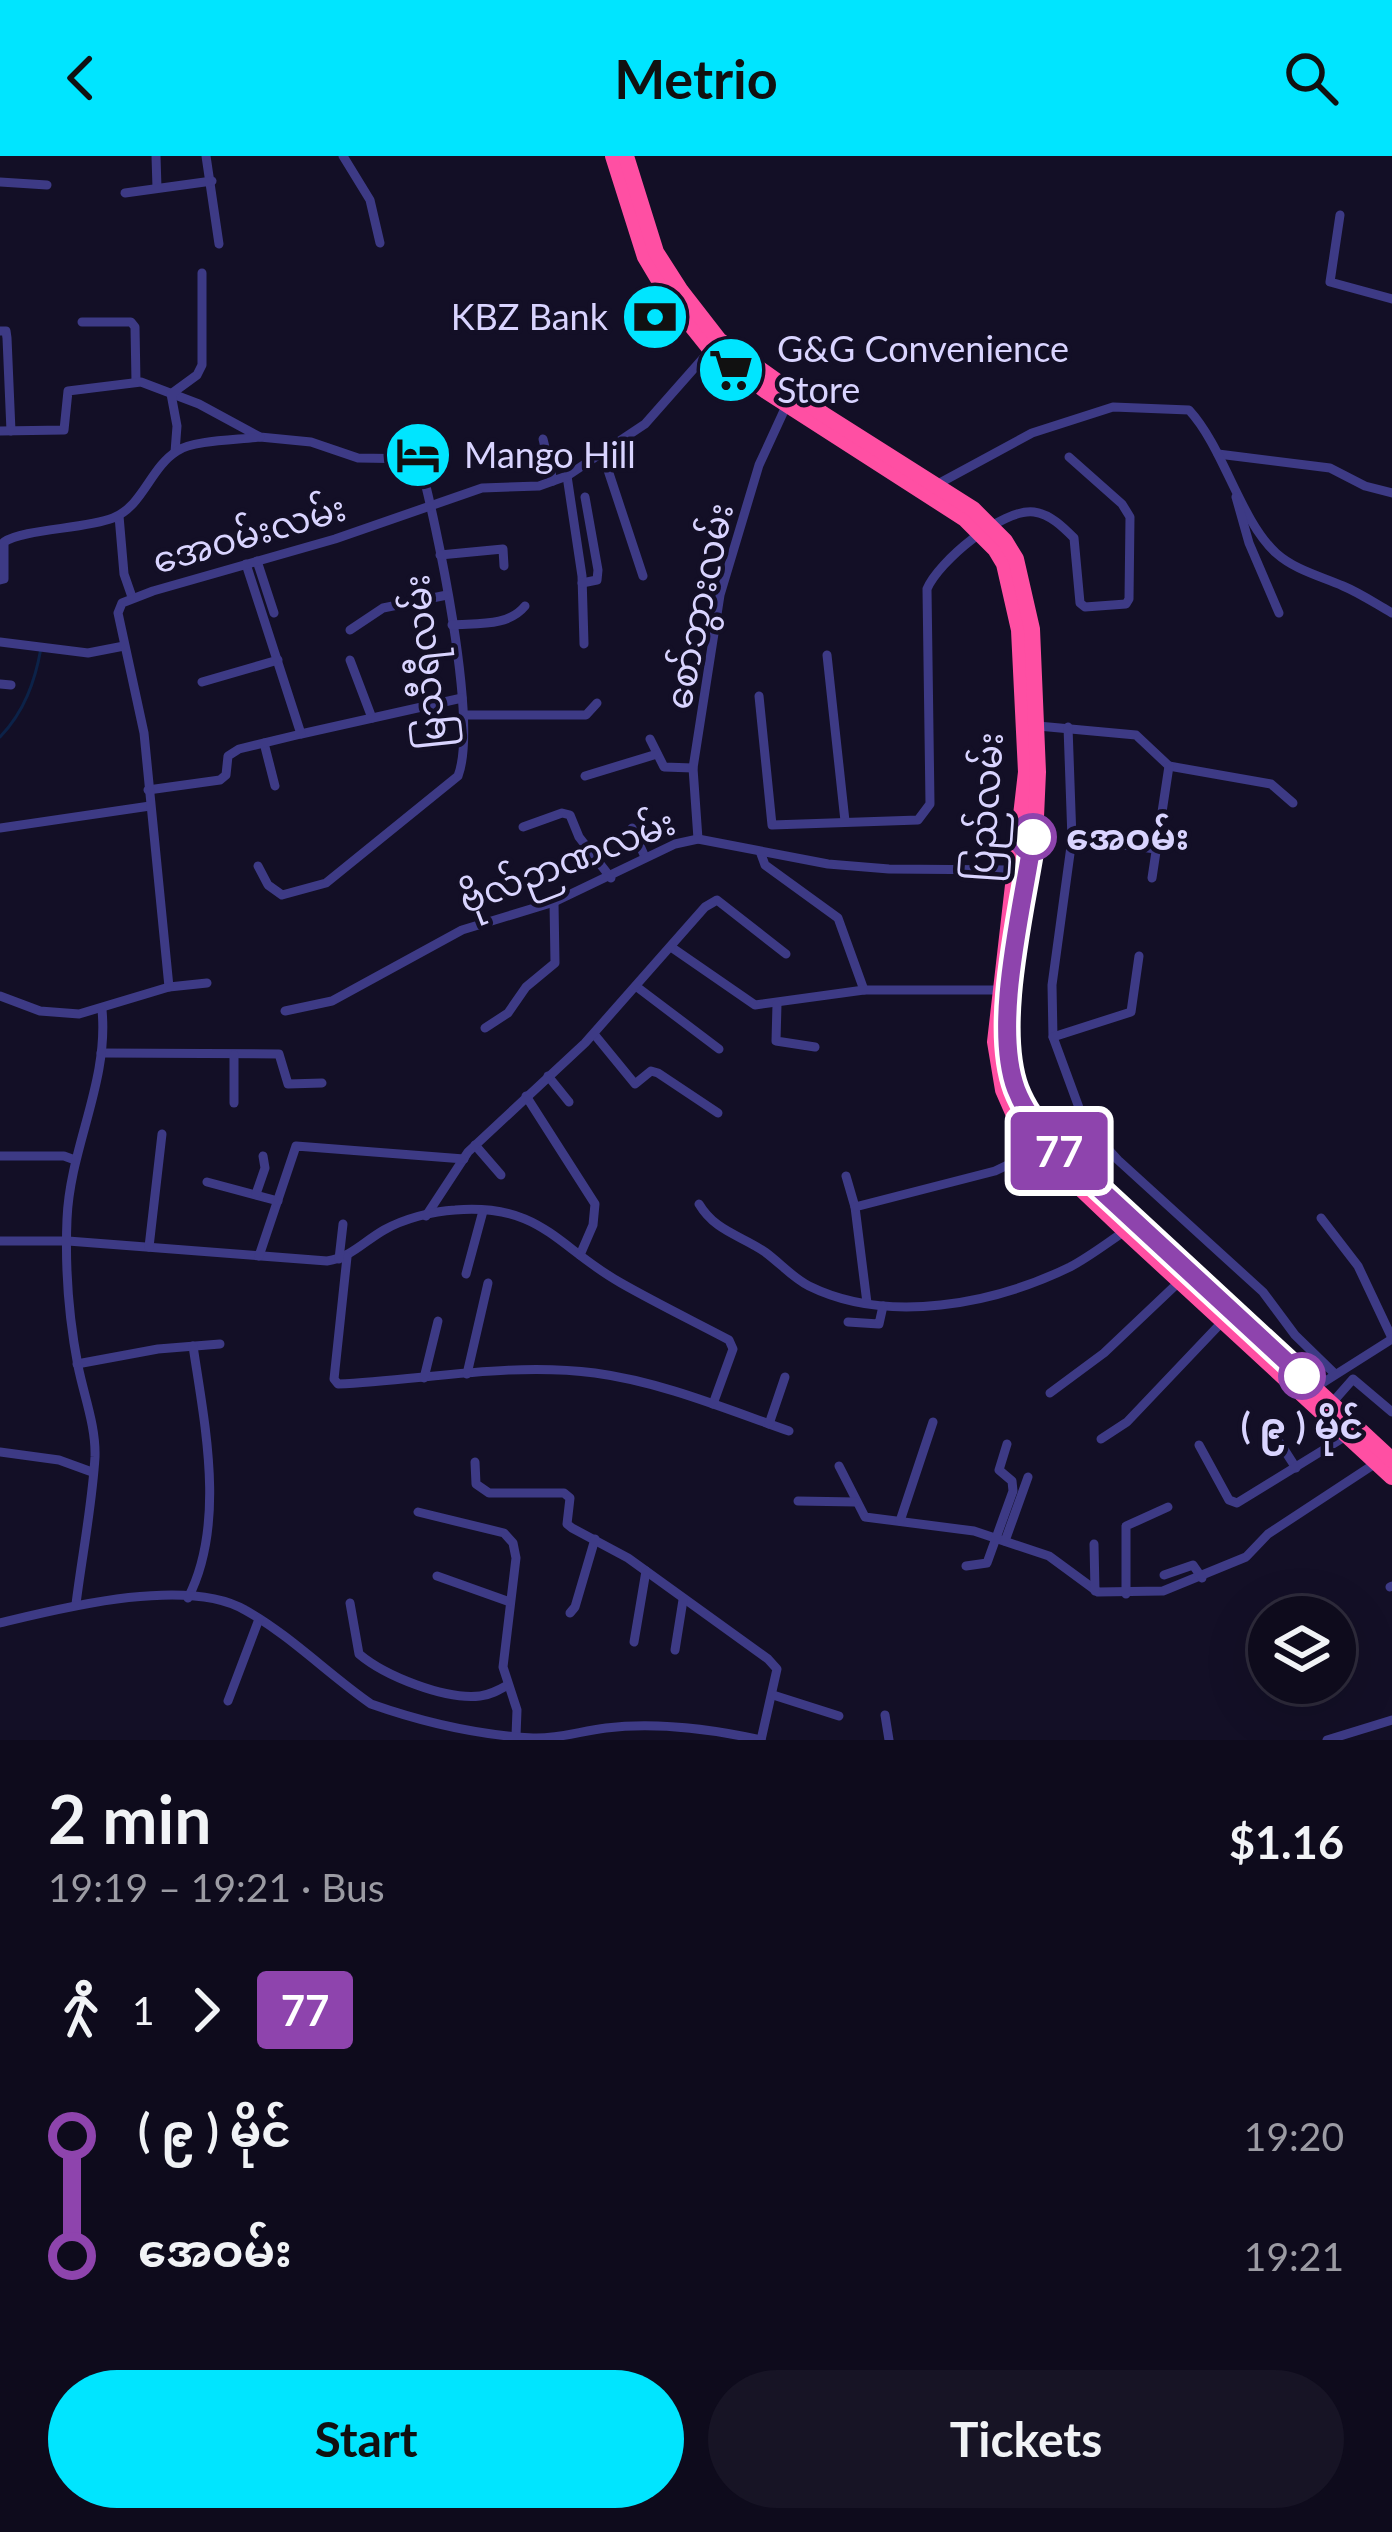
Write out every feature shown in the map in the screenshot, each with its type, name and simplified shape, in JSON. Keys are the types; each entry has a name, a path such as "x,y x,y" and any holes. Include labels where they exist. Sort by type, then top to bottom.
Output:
{"highway":[{"name":"ပြည်လမ်း","path":"613,156 645,257 670,299 715,345 1006,542 1024,581 1038,726 1036,817 1022,871 1004,990 1015,1086 1046,1147 1310,1392 1347,1436 1386,1460"},
{"name":"ပြည်လမ်း","path":"626,156 656,252 715,345"},
{"name":"ပြည်လမ်း","path":"986,530 1012,584 1019,630 1026,772 1022,871"},
{"name":"ပြည်လမ်း","path":"1310,1392 1331,1404 1386,1460 1392,1477"}],"street":[{"path":"156,156 158,188"},
{"path":"206,156 219,244"},
{"path":"343,156 370,200 380,243"},
{"path":"125,193 212,181"},
{"path":"0,182 47,184"},
{"path":"1340,214 1330,282 1392,299"},
{"path":"171,394 197,375 202,365 202,273"},
{"path":"82,322 131,322 136,382"},
{"path":"0,332 6,331 8,338 5,431 64,430 68,392 136,382 217,412 260,437"},
{"name":"အေဝမ်းလမ်း","path":"169,987 144,733 118,613 122,603 335,539 482,488 553,482 567,476 645,424 715,345"},
{"path":"171,394 177,426 175,452"},
{"name":"စော်ဘွားလမ်း","path":"698,839 693,768 726,571 759,465 791,398"},
{"path":"933,490 1032,433 1113,407 1189,410 1206,428 1273,550 1298,568 1392,613"},
{"path":"0,580 4,579 2,543 10,537 51,533 119,516 175,452 188,446 260,437"},
{"name":"မြသီရီလမ်း","path":"258,866 268,885 282,895 326,883 458,776 465,759 452,625 432,505 418,458 358,458 311,442 260,437"},
{"path":"543,439 553,482"},
{"path":"1218,454 1330,468 1365,486 1392,493"},
{"path":"602,455 643,576"},
{"path":"760,696 772,825 917,820 930,804 927,589 932,575 986,530 1024,512 1039,512 1074,538 1084,607 1126,604 1130,517 1122,504 1069,457"},
{"path":"567,476 582,583 584,644"},
{"path":"1231,480 1249,543 1279,613"},
{"path":"582,583 596,580 598,570 585,497"},
{"path":"119,516 124,574 132,597"},
{"path":"440,555 503,549 504,566"},
{"path":"251,562 274,613"},
{"path":"251,562 301,734"},
{"path":"350,630 382,608 447,595"},
{"path":"452,625 501,622 517,616 525,606"},
{"path":"0,642 88,652 124,646"},
{"path":"827,656 845,820"},
{"path":"202,682 278,660"},
{"path":"350,660 372,718"},
{"path":"148,790 220,780 226,776 228,756 238,749 462,698"},
{"path":"464,715 586,715 597,704"},
{"path":"1038,726 1136,735 1169,766 1270,784 1293,803"},
{"path":"1068,728 1072,839 1052,985 1053,1037 1085,1124 1263,1292 1295,1335 1334,1373"},
{"path":"650,739 664,767 693,768"},
{"path":"264,743 275,786"},
{"path":"585,776 657,754"},
{"path":"1152,878 1169,766"},
{"path":"0,828 150,806"},
{"path":"523,827 562,813 570,815 579,838 611,878"},
{"path":"632,827 645,857"},
{"name":"ဗိုလ်ဉာဏလမ်း","path":"285,1011 332,1001 462,930 554,902 611,878 645,857 698,839 760,854 889,869 1022,871"},
{"path":"1072,839 1156,849"},
{"path":"760,854 765,866 838,918 864,990"},
{"path":"426,1216 475,1144 594,1034 706,907 716,900 786,954"},
{"path":"485,1028 508,1013 526,987 555,963 554,902"},
{"path":"671,947 755,1006 864,990 1004,990"},
{"path":"1053,1037 1131,1012 1139,956"},
{"path":"0,996 57,1014 102,1010 169,987 207,983"},
{"path":"637,987 719,1049"},
{"path":"777,1004 776,1041 815,1047"},
{"path":"76,1604 93,1426 77,1364 68,1240 75,1160 96,1088 102,1010"},
{"path":"594,1034 635,1084 651,1072 658,1073 718,1113"},
{"path":"101,1053 278,1054 288,1084 322,1083"},
{"path":"234,1055 234,1103"},
{"path":"548,1076 568,1102"},
{"path":"526,1096 595,1204 580,1256"},
{"path":"149,1247 162,1134"},
{"path":"475,1144 501,1174"},
{"path":"259,1256 296,1146 464,1159"},
{"path":"855,1207 994,1171 1046,1147"},
{"path":"0,1156 50,1155 75,1160"},
{"path":"256,1194 265,1168 263,1156"},
{"path":"846,1177 855,1207 866,1303"},
{"path":"207,1182 278,1201"},
{"path":"699,1204 711,1223 764,1252 805,1285 842,1299 883,1306 959,1300 1018,1287 1075,1264 1131,1227"},
{"path":"0,1241 68,1240 288,1260 343,1258 383,1231 426,1216 456,1210 514,1214 545,1226 618,1282 729,1340 733,1349 712,1404"},
{"path":"466,1274 483,1211"},
{"path":"1310,1392 1392,1338 1358,1266 1321,1218"},
{"path":"343,1224 335,1383 526,1370 596,1373 641,1382 789,1431"},
{"path":"1050,1393 1104,1353 1184,1277"},
{"path":"467,1374 488,1283"},
{"path":"848,1322 879,1324 883,1306"},
{"path":"1101,1439 1127,1422 1227,1318"},
{"path":"424,1378 437,1321"},
{"path":"77,1364 220,1344"},
{"path":"188,1598 207,1548 208,1500 193,1346"},
{"path":"769,1424 785,1377"},
{"path":"1331,1404 1353,1379 1392,1412"},
{"path":"900,1521 933,1422"},
{"path":"1199,1445 1229,1500 1237,1503 1347,1436"},
{"path":"1280,1443 1296,1468"},
{"path":"1001,1540 1013,1492 1012,1481 999,1470 1007,1444"},
{"path":"0,1452 59,1460 92,1472"},
{"path":"839,1466 865,1517 974,1531 1049,1556 1095,1591 1126,1594 1163,1591 1246,1557 1268,1534 1386,1460"},
{"path":"0,1623 76,1604 142,1597 233,1603 371,1704 446,1726 556,1737 607,1728 664,1726 761,1740 777,1669 769,1659 646,1571 567,1524 569,1498 564,1493 489,1493 476,1484 475,1462"},
{"path":"966,1566 986,1565 1028,1478"},
{"path":"798,1502 856,1502"},
{"path":"1126,1594 1126,1526 1168,1507"},
{"path":"418,1512 507,1535 516,1558 503,1667 517,1710 517,1736"},
{"path":"570,1613 595,1539"},
{"path":"1094,1544 1095,1591"},
{"path":"1164,1575 1193,1565 1202,1578"},
{"path":"634,1642 646,1571"},
{"path":"437,1576 511,1602"},
{"path":"675,1650 683,1600"},
{"path":"350,1603 359,1654 405,1682 472,1696 508,1685"},
{"path":"228,1701 259,1619"},
{"path":"773,1695 839,1716"},
{"path":"885,1715 889,1740"},
{"path":"1328,1740 1392,1720"}],"waterway":[{"path":"0,737 27,696 41,648"}],"bus line":[{"name":"77","path":"1033,837 1010,990 1007,1043 1015,1086 1028,1115 1051,1144 1302,1376"}],"place":[{"name":"KBZ Bank","path":"655,317"},
{"name":"G&G Convenience Store","path":"731,370"},
{"name":"Mango Hill","path":"418,455"},
{"name":"အေဝမ်း","path":"1033,837"},
{"name":"( ၉ ) မိုင်","path":"1302,1376"}]}
